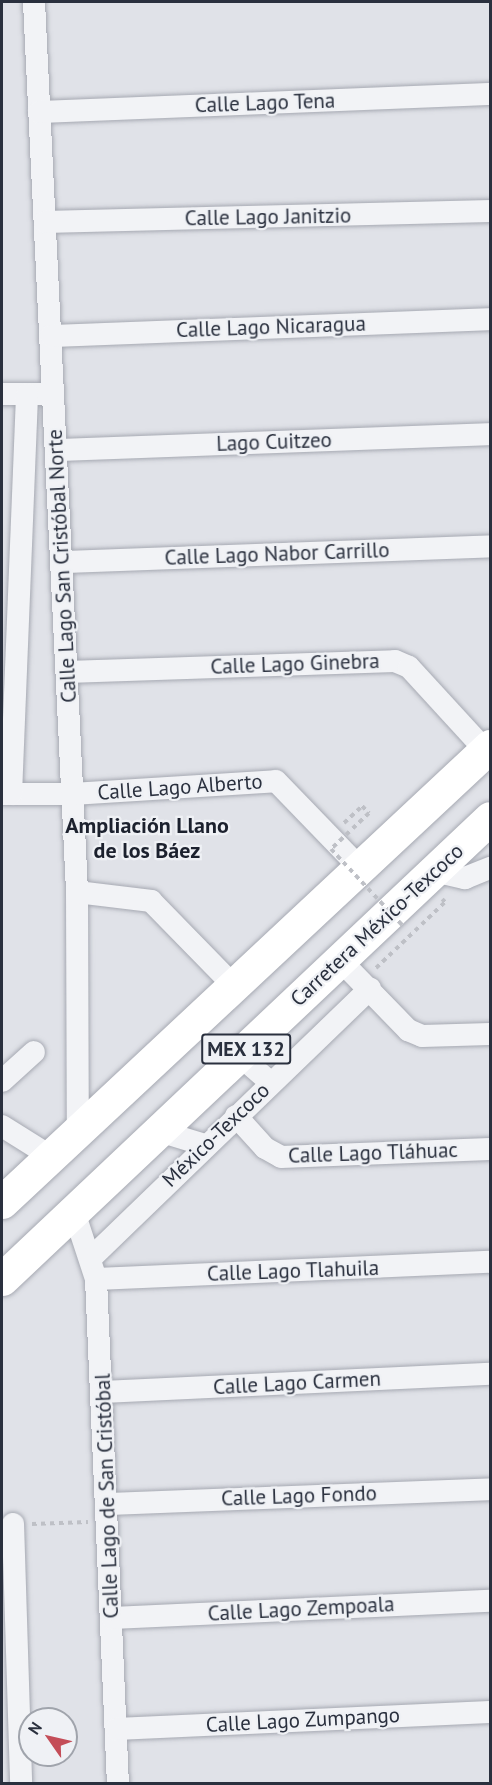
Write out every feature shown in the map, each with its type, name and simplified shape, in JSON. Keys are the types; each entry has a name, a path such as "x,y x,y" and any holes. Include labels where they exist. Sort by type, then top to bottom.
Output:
{"highway":[{"name":"MEX 132","path":"2,1202 488,748"},
{"name":"Carretera México-Texcoco","path":"2,1279 239,1055 357,977 490,818"}],"street":[{"name":"Calle Lago San Cristóbal Norte","path":"34,2 63,562 77,892 78,1131"},
{"name":"Calle Lago Tena","path":"39,112 490,94"},
{"name":"Calle Lago Janitzio","path":"45,222 490,211"},
{"name":"Calle Lago Nicaragua","path":"51,336 490,319"},
{"path":"2,394 54,394"},
{"name":"Calle Lago San Cristóbal Norte","path":"6,794 12,504 27,394"},
{"name":"Lago Cuitzeo","path":"57,450 490,434"},
{"name":"Calle Lago Nabor Carrillo","path":"63,562 490,546"},
{"name":"Calle Lago Ginebra","path":"67,672 395,661 409,667 488,748"},
{"name":"Calle Lago Alberto","path":"72,794 276,780 359,867"},
{"path":"6,794 72,794"},
{"path":"436,883 465,878 490,868"},
{"path":"77,892 152,901 234,986"},
{"path":"357,977 408,1030 422,1036 490,1034"},
{"name":"México-Texcoco","path":"93,1268 206,1145 270,1082 357,977"},
{"path":"2,1081 33,1052"},
{"path":"239,1055 270,1082"},
{"name":"Calle Lago Tláhuac","path":"236,1116 265,1148 281,1157 490,1149"},
{"path":"2,1126 50,1156"},
{"path":"159,1131 206,1145"},
{"name":"Calle Lago de San Cristóbal","path":"74,1212 93,1268 103,1392 118,1784"},
{"name":"Calle Lago Tlahuila","path":"93,1268 490,1262"},
{"name":"Calle Lago Carmen","path":"103,1392 490,1374"},
{"name":"Calle Lago Fondo","path":"108,1513 490,1489"},
{"path":"13,1524 21,1784"},
{"name":"Calle Lago Zempoala","path":"112,1618 490,1601"},
{"name":"Calle Lago Zumpango","path":"116,1728 490,1712"}],"path":[{"path":"362,806 369,813 330,849 404,927"},
{"path":"357,977 445,902 436,883"},
{"path":"13,1524 108,1513"}],"district":[{"name":"Ampliación Llano de los Báez","path":"147,838"}]}
